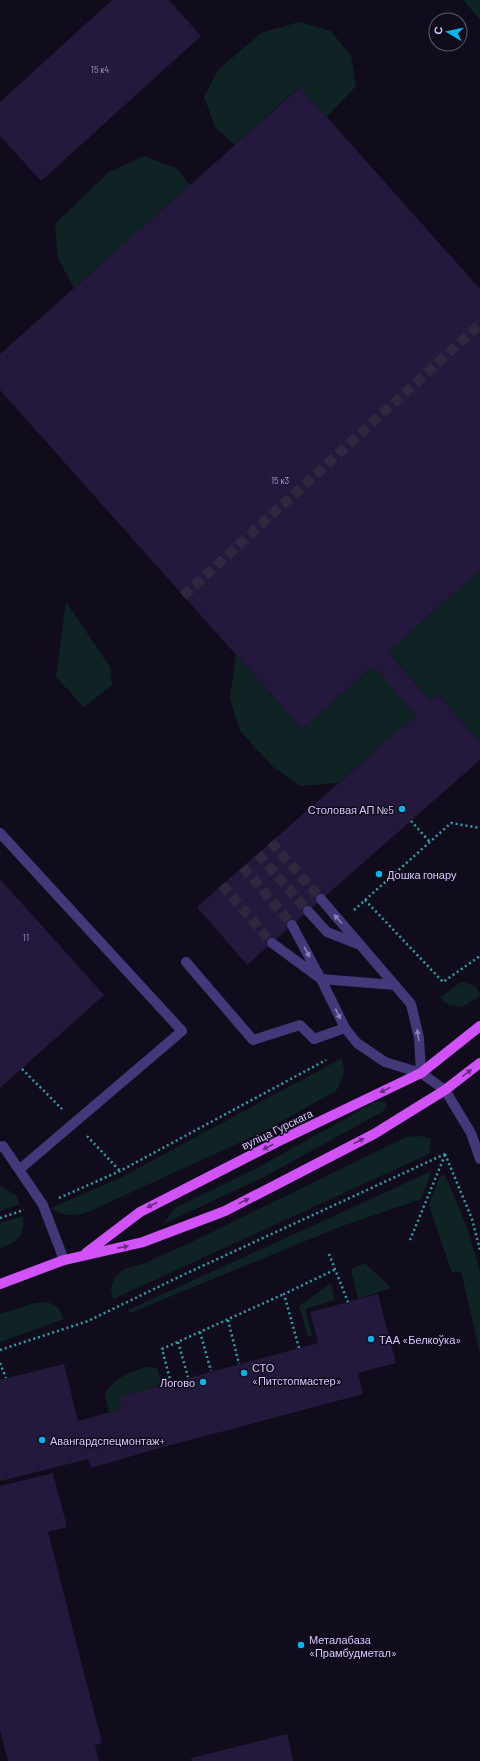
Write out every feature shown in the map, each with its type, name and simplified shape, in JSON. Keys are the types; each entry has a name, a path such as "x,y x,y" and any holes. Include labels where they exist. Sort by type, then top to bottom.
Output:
{"main road":[{"name":"вуліца Гурскага","path":"84,1254 140,1212 277,1142 421,1073 480,1026"},
{"name":"вуліца Гурскага","path":"0,1284 84,1254 143,1242 225,1210 374,1134 444,1090 480,1063"}],"street":[{"path":"0,833 182,1031 20,1169"},
{"path":"321,899 411,1004 420,1038 421,1073"},
{"path":"308,911 327,932 360,944"},
{"path":"292,925 345,1028 357,1042 385,1062 421,1073 444,1090 471,1133 480,1159"},
{"path":"272,943 321,979 395,984"},
{"path":"186,962 253,1040 300,1025 314,1039 345,1028"},
{"path":"1,1144 20,1169 43,1205 64,1260"}],"path":[{"path":"411,821 430,842"},
{"path":"341,922 451,823 480,828"},
{"path":"365,900 443,982 480,956"},
{"path":"0,1218 43,1205 120,1171 326,1060"},
{"path":"410,1240 445,1154"},
{"path":"445,1154 472,1219 480,1250"},
{"path":"0,1350 88,1321 185,1274 445,1154"},
{"path":"329,1254 348,1302"},
{"path":"171,1383 162,1349 228,1320 336,1269"},
{"path":"284,1294 299,1348"},
{"path":"228,1320 239,1364"},
{"path":"200,1332 211,1371"},
{"path":"178,1342 188,1377"},
{"path":"0,1363 6,1378"}],"green space":[{"path":"463,0 480,0 480,20"},
{"path":"299,22 331,31 351,56 356,86 327,117 299,87 235,145 215,127 204,97 218,70 261,33"},
{"path":"144,156 176,168 190,185 74,288 58,258 55,224 109,172"},
{"path":"480,570 480,742 438,694 430,700 388,652"},
{"path":"66,602 110,667 112,685 84,707 56,677"},
{"path":"236,655 302,729 373,666 416,715 338,783 301,786 273,767 240,731 230,698"},
{"path":"461,982 471,984 476,987 480,996 462,1007 449,1005 440,998"},
{"path":"342,1058 344,1072 337,1090 265,1131 88,1212 69,1215 51,1208 122,1177"},
{"path":"384,1101 387,1106 382,1112 262,1178 163,1224 175,1208 259,1167 373,1103"},
{"path":"422,1136 431,1139 429,1154 113,1299 111,1288 114,1278 126,1268 143,1264 198,1239 406,1137"},
{"path":"432,1171 421,1199 342,1226 130,1313 128,1310"},
{"path":"445,1175 467,1227 480,1272 480,1354 461,1271 452,1273 429,1205 440,1176"},
{"path":"0,1186 16,1195 20,1204 0,1211"},
{"path":"23,1216 23,1229 19,1237 11,1244 0,1249 0,1223"},
{"path":"365,1263 391,1288 358,1299 351,1269"},
{"path":"331,1283 335,1300 305,1309 312,1335 308,1337 299,1306"},
{"path":"47,1302 58,1307 64,1319 0,1342 0,1314 31,1304"},
{"path":"147,1367 157,1368 162,1385 118,1397 121,1409 109,1412 105,1393 113,1383 123,1376"}],"building":[{"path":"112,0 169,0 201,36 41,181 0,136 0,102"},
{"path":"300,87 480,289 480,570 388,652 430,700 438,694 480,742 480,760 247,965 197,907 416,715 373,666 302,729 0,390 0,354"},
{"path":"0,879 104,995 0,1088"},
{"path":"378,1294 396,1363 358,1373 363,1394 156,1449 91,1468 88,1459 0,1481 0,1380 64,1364 78,1421 121,1409 118,1397 318,1343 310,1312"},
{"path":"53,1473 67,1527 48,1532 102,1743 95,1745 99,1761 8,1761 0,1730 0,1486"},
{"path":"287,1734 293,1761 192,1761 191,1758"}],"tunnel":[{"path":"183,596 480,324"},
{"path":"271,842 321,899"},
{"path":"258,854 308,911"},
{"path":"243,867 292,925"},
{"path":"222,885 272,943"}],"place":[{"name":"Столовая АП №5","path":"402,809"},
{"name":"Дошка гонару","path":"379,874"},
{"name":"ТАА «Белкоўка»","path":"371,1339"},
{"name":"СТО «Питстопмастер»","path":"244,1373"},
{"name":"Логово","path":"203,1382"},
{"name":"Авангардспецмонтаж+","path":"42,1440"},
{"name":"Металабаза «Прамбудметал»","path":"301,1645"}]}
